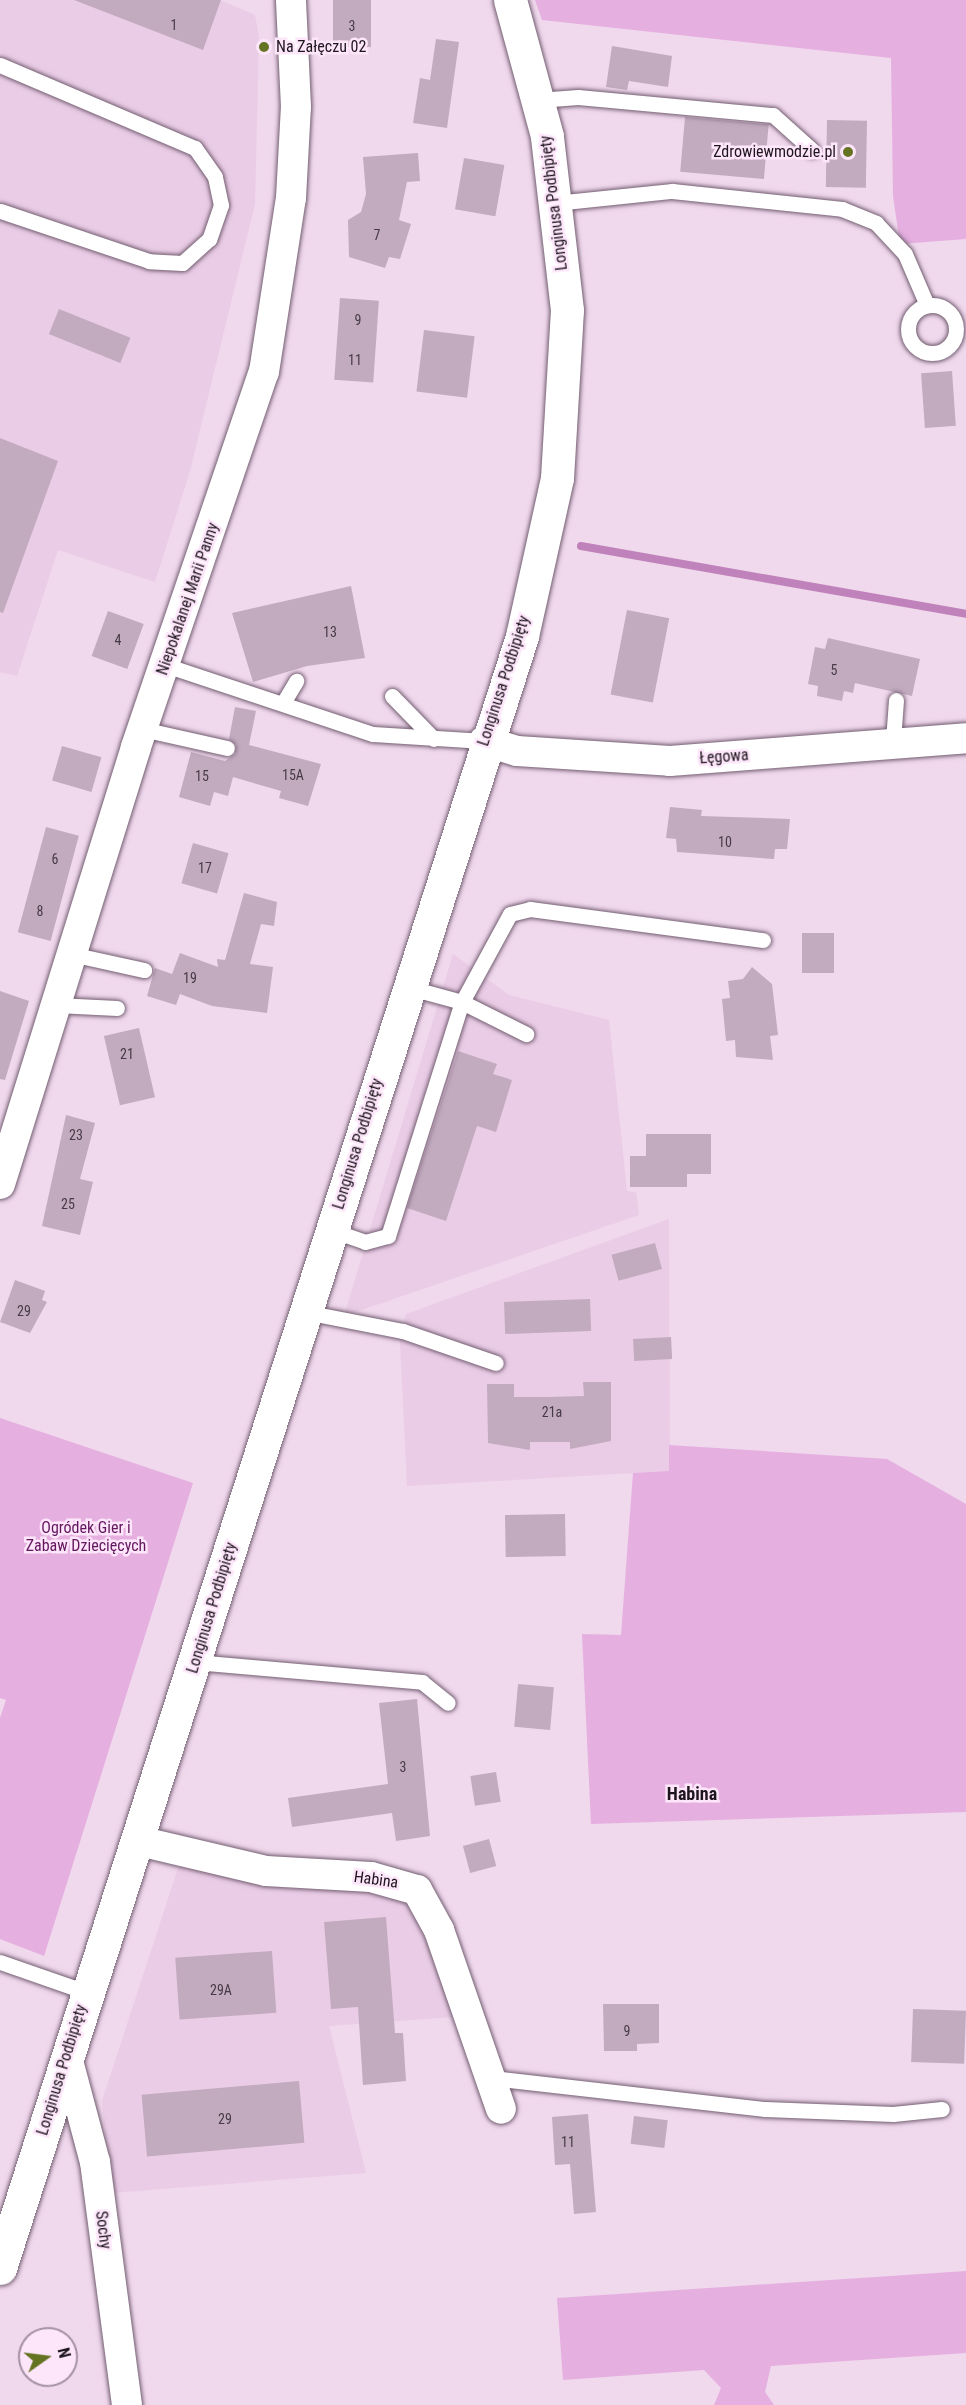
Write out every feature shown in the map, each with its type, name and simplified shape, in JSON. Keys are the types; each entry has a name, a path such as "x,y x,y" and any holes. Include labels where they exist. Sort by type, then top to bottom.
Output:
{"street":[{"name":"Niepokalanej Marii Panny","path":"0,1184 142,729 264,372 291,198 296,107 291,0"},
{"name":"Longinusa Podbipięty","path":"0,2268 86,1992 139,1841 484,741 522,636 557,478 567,310 555,203 538,100 510,0"},
{"name":"Łęgowa","path":"484,741 517,751 670,761 893,741 966,738"},
{"name":"Habina","path":"139,1841 266,1871 370,1877 417,1890 439,1930 501,2109"},
{"name":"Sochy","path":"67,2057 95,2163 127,2405"}],"lane":[{"path":"0,65 195,148 215,177 221,205 209,239 182,263 149,261 0,211"},
{"path":"538,100 578,97 773,114 812,150"},
{"path":"555,203 672,191 842,209 876,223 905,254 927,305"},
{"path":"165,665 374,734 484,741"},
{"path":"283,703 296,681"},
{"path":"392,696 434,739"},
{"path":"893,741 896,700"},
{"path":"142,729 227,747"},
{"path":"331,1230 365,1242 388,1236 462,1002 496,933 510,914 521,911 763,940"},
{"path":"72,954 144,970"},
{"path":"407,987 462,1002 526,1034"},
{"path":"56,1005 117,1008"},
{"path":"305,1312 403,1331 496,1363"},
{"path":"195,1662 422,1682 448,1703"},
{"path":"0,1962 86,1992"},
{"path":"492,2078 765,2109 893,2114 942,2109"}],"shaded area":[{"path":"0,0 220,0 255,15 259,37 255,204 190,471 155,582 58,550 17,676 0,672"},
{"path":"453,954 509,995 609,1020 627,1191 636,1192 639,1215 344,1316"},
{"path":"669,1219 670,1471 407,1486 400,1341 406,1314"},
{"path":"179,1865 290,1889 366,1888 410,1900 447,1984 454,2017 329,2026 366,2173 111,2193 102,2101"}],"green space":[{"path":"535,0 966,0 966,239 900,244 893,196 891,58 542,20"},
{"name":"Ogródek Gier i Zabaw Dziecięcych","path":"0,1418 193,1483 44,1956 0,1939 0,1718 6,1700 0,1698"},
{"path":"669,1445 887,1459 966,1504 966,1812 591,1824 582,1634 621,1635 633,1473 669,1471"},
{"path":"966,2271 966,2353 771,2366 765,2392 774,2405 714,2405 721,2388 704,2370 563,2380 557,2298"}],"building":[{"path":"74,0 221,0 203,50"},
{"path":"333,0 371,0 371,47 333,47"},
{"path":"436,39 459,42 447,128 413,123 420,78 430,80"},
{"path":"612,46 672,56 668,87 629,81 627,90 606,87"},
{"path":"685,117 769,124 764,179 680,172"},
{"name":"Zdrowiewmodzie.pl","path":"827,120 867,121 866,188 826,187"},
{"path":"418,153 420,181 407,182 399,220 411,224 400,259 389,257 385,268 349,257 348,220 361,212 366,194 363,157"},
{"path":"464,158 504,165 495,216 455,209"},
{"path":"340,298 379,301 373,383 334,380"},
{"path":"59,309 130,338 120,363 49,334"},
{"path":"424,330 475,336 467,398 416,392"},
{"path":"952,371 956,426 925,428 921,373"},
{"path":"0,438 58,461 3,613 0,612"},
{"path":"351,586 365,658 307,666 253,682 232,613"},
{"path":"627,610 669,618 653,703 611,694"},
{"path":"108,611 144,624 127,669 92,656"},
{"path":"828,638 920,659 912,696 855,683 853,693 844,691 842,701 817,696 818,686 808,684 815,647 825,649"},
{"path":"235,707 256,711 249,745 321,764 308,806 279,798 281,791 233,777 228,796 214,792 210,806 179,797 191,752 225,761 235,754 236,745 229,739"},
{"path":"62,746 101,757 91,792 52,781"},
{"path":"670,807 702,810 701,816 790,819 787,849 775,849 774,859 677,852 676,839 666,838"},
{"path":"46,827 79,836 51,941 18,932"},
{"path":"193,843 229,853 217,894 181,883"},
{"path":"244,893 277,902 274,926 261,924 250,964 273,967 267,1013 212,1006 180,994 176,1005 147,996 155,968 172,974 180,953 218,967 217,959 225,960"},
{"path":"802,933 834,933 834,973 802,973"},
{"path":"752,967 772,984 778,1035 770,1036 773,1060 736,1057 735,1040 726,1041 722,999 730,998 728,981 743,979"},
{"path":"0,991 29,1001 5,1080 0,1079"},
{"path":"139,1028 155,1097 120,1105 104,1036"},
{"path":"458,1051 497,1064 493,1074 512,1080 496,1132 477,1126 446,1221 407,1208"},
{"path":"66,1115 95,1123 80,1179 93,1182 80,1235 42,1226"},
{"path":"646,1134 711,1134 711,1174 687,1174 687,1187 630,1187 630,1156 646,1156"},
{"path":"655,1243 662,1269 619,1281 612,1255"},
{"path":"15,1280 45,1291 42,1300 47,1302 30,1333 0,1322"},
{"path":"590,1299 591,1331 505,1334 504,1302"},
{"path":"671,1337 672,1359 634,1361 633,1339"},
{"path":"583,1382 611,1382 611,1441 570,1449 570,1442 530,1442 530,1450 488,1443 487,1384 514,1384 514,1397 549,1397 584,1396"},
{"path":"565,1514 566,1556 506,1557 505,1515"},
{"path":"518,1684 554,1687 550,1730 514,1727"},
{"path":"417,1699 430,1836 396,1841 392,1813 292,1827 288,1798 388,1784 379,1703"},
{"path":"496,1772 501,1802 475,1806 470,1776"},
{"path":"489,1839 496,1866 470,1873 463,1846"},
{"path":"386,1917 395,2033 403,2033 406,2081 363,2085 358,2007 331,2009 324,1922"},
{"path":"272,1951 276,2013 180,2020 175,1958"},
{"path":"603,2004 659,2004 659,2043 637,2044 637,2051 604,2051"},
{"path":"913,2009 966,2011 964,2064 911,2062"},
{"path":"299,2081 304,2143 147,2157 142,2095"},
{"path":"588,2114 596,2212 574,2214 570,2164 555,2165 552,2117"},
{"path":"634,2116 668,2120 664,2148 631,2144"}],"waterway":[{"path":"581,546 966,614"}],"place":[{"name":"Na Załęczu 02","path":"264,47"},
{"name":"Zdrowiewmodzie.pl","path":"848,152"}],"district":[{"name":"Habina","path":"692,1794"}]}
